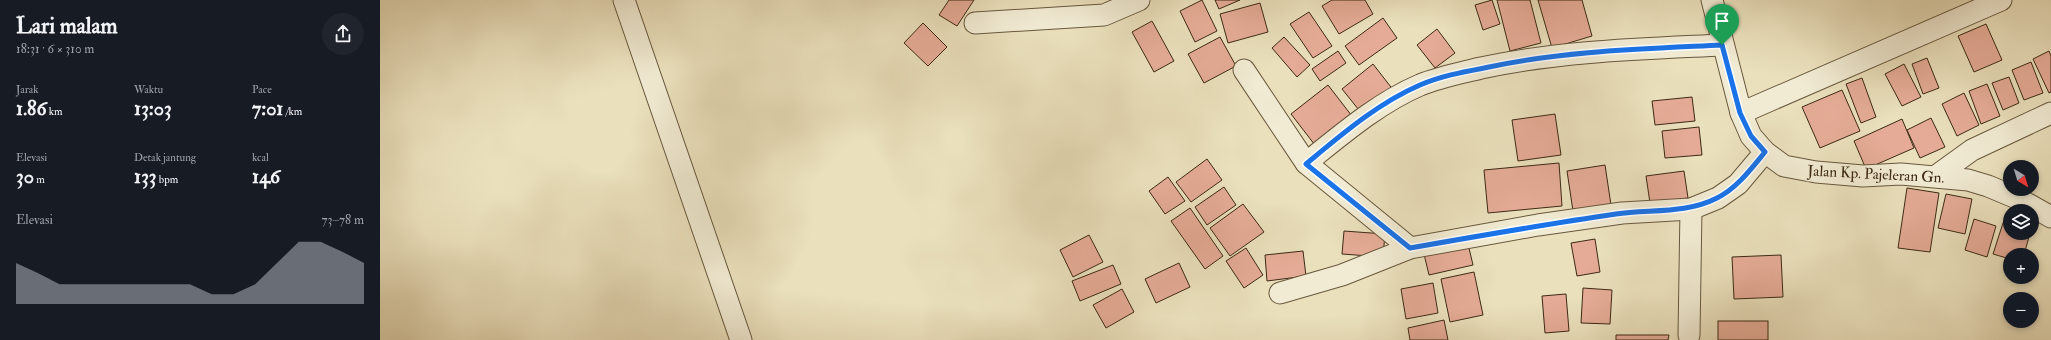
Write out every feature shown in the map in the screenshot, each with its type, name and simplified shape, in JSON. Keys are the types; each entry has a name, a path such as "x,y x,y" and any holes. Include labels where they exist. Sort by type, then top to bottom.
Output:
{"street":[{"path":"624,0 740,340"},
{"path":"974,23 1104,15 1139,0"},
{"name":"Jalan Kp. Pajeleran Gn.","path":"1712,0 1740,113 1751,136 1765,152 1784,166 1816,172 1862,176 1901,174 1968,180 1988,186 2019,199 2051,217"},
{"path":"1740,113 2001,0"},
{"path":"1306,164 1341,135 1394,98 1420,85 1445,76 1536,57 1722,45"},
{"path":"1244,70 1306,164 1410,248"},
{"path":"1936,176 1972,150 2051,113"},
{"path":"1280,293 1342,275 1410,248 1546,224 1622,213 1691,209 1718,198 1738,184 1765,152"},
{"path":"1689,335 1691,209"}],"building":[{"path":"949,0 974,0 957,26 939,15"},
{"path":"1202,0 1217,31 1195,42 1180,11"},
{"path":"1215,0 1240,0 1219,9"},
{"path":"1332,0 1365,0 1373,14 1339,34 1322,6"},
{"path":"1492,0 1500,24 1483,30 1475,5"},
{"path":"1497,0 1530,0 1541,43 1510,51"},
{"path":"1538,0 1582,0 1592,36 1552,48"},
{"path":"1260,3 1268,32 1228,43 1220,14"},
{"path":"1309,12 1332,46 1313,58 1290,24"},
{"path":"1383,18 1397,38 1359,65 1345,46"},
{"path":"1152,21 1174,61 1154,72 1132,32"},
{"path":"923,23 947,47 928,66 904,43"},
{"path":"1986,24 2002,60 1974,72 1958,36"},
{"path":"1437,29 1455,53 1435,68 1417,45"},
{"path":"1220,37 1236,66 1204,83 1188,54"},
{"path":"1284,37 1310,65 1297,77 1272,48"},
{"path":"1338,51 1346,63 1320,81 1312,69"},
{"path":"2049,51 2051,56 2051,92 2049,93 2033,59"},
{"path":"1927,58 1939,88 1923,94 1912,64"},
{"path":"2031,62 2043,93 2024,100 2012,70"},
{"path":"1373,64 1394,91 1363,115 1342,89"},
{"path":"1904,64 1921,97 1902,106 1885,74"},
{"path":"2009,77 2019,103 2003,110 1992,83"},
{"path":"1862,78 1876,117 1861,123 1846,84"},
{"path":"1987,84 2000,116 1981,124 1969,91"},
{"path":"1328,85 1355,120 1318,149 1291,114"},
{"path":"1842,90 1860,131 1820,148 1802,107"},
{"path":"1964,93 1979,125 1957,136 1942,104"},
{"path":"1692,97 1695,121 1655,125 1652,101"},
{"path":"1555,114 1561,155 1518,161 1512,120"},
{"path":"1931,118 1945,147 1920,158 1907,130"},
{"path":"1902,119 1914,148 1866,169 1854,141"},
{"path":"1699,127 1702,155 1665,158 1662,131"},
{"path":"1207,159 1222,180 1191,202 1176,182"},
{"path":"1559,163 1562,206 1488,213 1484,170"},
{"path":"1605,165 1611,205 1573,211 1567,171"},
{"path":"1684,171 1688,198 1650,203 1646,176"},
{"path":"1168,177 1185,201 1165,214 1149,191"},
{"path":"1224,187 1236,205 1207,225 1195,207"},
{"path":"1907,188 1939,193 1930,252 1898,248"},
{"path":"1946,194 1972,199 1965,234 1938,228"},
{"path":"1243,204 1264,232 1230,256 1210,228"},
{"path":"1190,208 1223,256 1205,269 1171,221"},
{"path":"1974,219 1996,226 1987,257 1965,250"},
{"path":"2003,223 2003,240 2028,240 2026,248 2003,248 2003,257 1993,254"},
{"path":"1344,231 1385,234 1383,257 1342,254"},
{"path":"1089,235 1103,262 1073,277 1060,250"},
{"path":"1595,239 1600,272 1577,276 1571,243"},
{"path":"1468,244 1473,265 1429,275 1424,254"},
{"path":"1246,248 1263,275 1244,288 1226,261"},
{"path":"1303,251 1306,276 1267,281 1265,255"},
{"path":"1781,255 1783,297 1734,299 1732,257"},
{"path":"1179,263 1190,287 1156,303 1145,279"},
{"path":"1113,265 1121,284 1080,301 1072,281"},
{"path":"1474,272 1483,315 1450,322 1441,279"},
{"path":"1433,283 1438,313 1406,319 1401,289"},
{"path":"1583,288 1612,290 1610,324 1581,323"},
{"path":"1122,289 1134,312 1106,328 1093,305"},
{"path":"1566,294 1569,331 1545,333 1542,296"},
{"path":"1444,320 1448,340 1410,340 1408,328"},
{"path":"1718,321 1768,321 1768,340 1718,340"},
{"path":"1616,335 1669,335 1668,340 1616,340"}],"route":[{"path":"1722,45 1740,113 1751,136 1765,152 1738,184 1718,198 1691,209 1622,213 1538,225 1410,248 1306,164 1341,135 1394,98 1420,85 1445,76 1536,57 1621,50 1722,45"}]}
